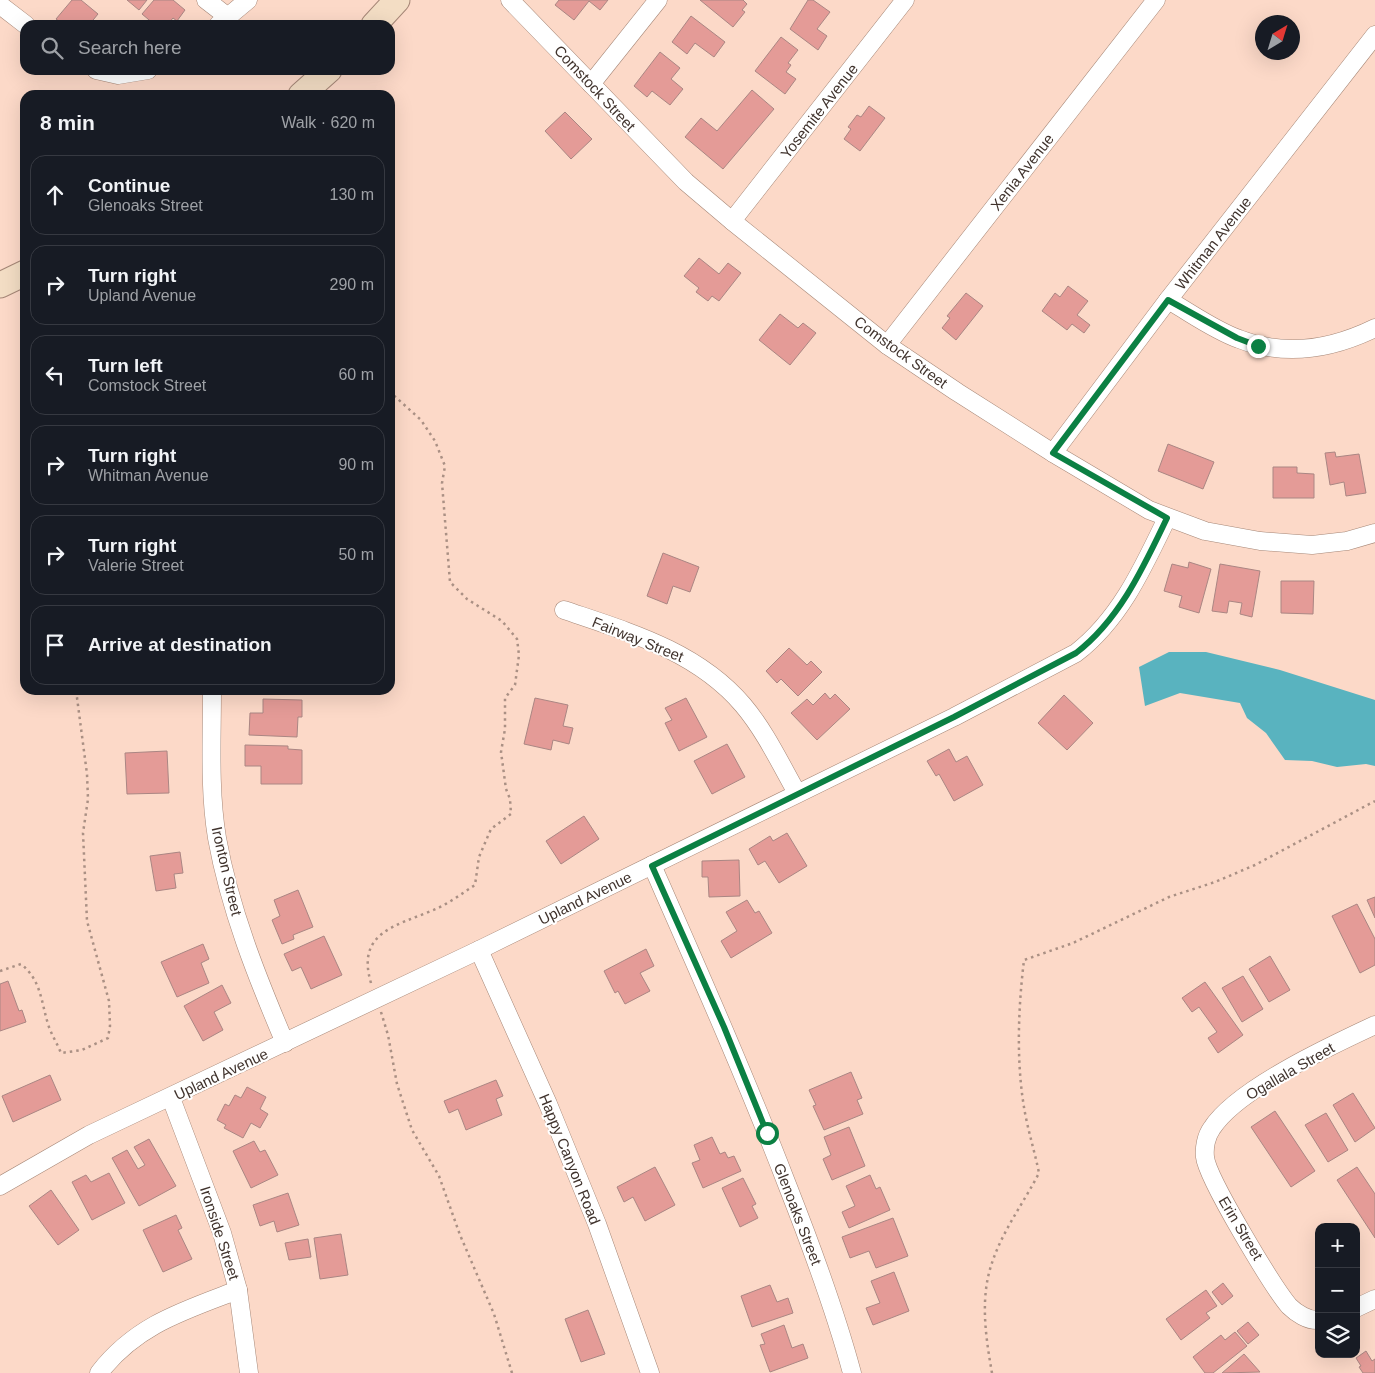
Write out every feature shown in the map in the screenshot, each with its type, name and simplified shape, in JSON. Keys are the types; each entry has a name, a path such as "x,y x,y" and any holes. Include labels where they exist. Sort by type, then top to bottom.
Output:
{"main road":[{"path":"379,20 398,0"},
{"path":"307,90 323,75"},
{"path":"0,285 20,275"}],"street":[{"path":"206,0 222,20"},
{"path":"224,20 248,0"},
{"name":"Comstock Street","path":"510,0 686,182 732,222 887,345 956,392 1053,453 1167,518 1205,531 1260,541 1312,546 1347,541 1375,533"},
{"path":"591,84 658,0"},
{"name":"Yosemite Avenue","path":"732,222 905,0"},
{"name":"Xenia Avenue","path":"887,345 1156,0"},
{"path":"0,5 20,20"},
{"name":"Whitman Avenue","path":"1053,453 1168,300 1375,35"},
{"path":"1168,300 1237,338 1276,349 1311,349 1349,341 1375,328"},
{"name":"Upland Avenue","path":"2,1179 89,1135 285,1043 374,991 479,950 954,717 1076,653 1092,641 1124,600 1167,518"},
{"name":"Fairway Street","path":"564,610 675,651 706,671 743,704 763,732 796,793"},
{"name":"Ironton Street","path":"212,695 211,774 217,837 230,898 260,983 285,1043"},
{"name":"Glenoaks Street","path":"652,866 724,1027 767,1133 810,1244 852,1373"},
{"name":"Happy Canyon Road","path":"479,950 548,1104 597,1224 650,1373"},
{"name":"Ogallala Street","path":"1212,1128 1229,1108 1254,1090 1326,1048 1375,1025"},
{"name":"Ironside Street","path":"171,1098 222,1233 238,1290 248,1373"},
{"name":"Erin Street","path":"1212,1128 1206,1140 1205,1158 1213,1182 1289,1306 1311,1319"},
{"path":"99,1373 114,1354 141,1332 165,1318 238,1290"},
{"path":"1360,1306 1375,1299"}],"path":[{"path":"395,397 421,420 435,441 445,466 442,483 450,582 467,600 502,621 517,638 519,655 515,685 505,698 505,729 501,752 511,814 492,829 479,857 474,885 433,911 385,931 374,941 367,959 374,991 388,1035 396,1084 412,1130 440,1176 460,1235 494,1314 512,1373"},
{"path":"0,971 21,964 30,972 40,989 48,1025 62,1052 82,1050 108,1038 110,1026 109,1001 87,921 83,833 88,799 87,774 77,695"},
{"path":"992,1373 985,1312 990,1267 1039,1173 1021,1080 1020,1012 1024,960 1073,943 1169,897 1215,882 1255,865 1375,801"}],"water":[{"path":"1169,652 1206,652 1280,670 1375,700 1375,766 1366,764 1337,767 1312,761 1285,760 1266,733 1247,718 1240,703 1180,693 1145,706 1139,667"}],"building":[{"path":"72,0 81,0 98,14 93,20 56,19"},
{"path":"127,0 147,0 139,10"},
{"path":"154,0 173,0 185,10 178,20 173,18 171,20 149,20 142,14"},
{"path":"559,0 608,0 600,10 589,1 574,20 555,5"},
{"path":"700,0 743,0 747,4 742,10 745,12 733,27"},
{"path":"808,0 813,0 830,12 817,29 827,36 818,50 790,29"},
{"path":"691,16 725,42 714,57 695,43 687,54 672,42"},
{"path":"781,37 798,50 788,63 791,65 786,72 796,79 785,94 755,71"},
{"path":"660,52 680,68 671,79 683,89 670,105 652,91 647,97 634,86"},
{"path":"752,90 774,109 723,169 685,137 701,118 717,131"},
{"path":"869,106 885,118 860,151 844,139 851,129 848,127 857,115 861,117"},
{"path":"565,112 592,139 571,159 545,131"},
{"path":"699,258 719,274 728,263 741,273 719,301 712,296 708,301 696,292 699,288 684,276"},
{"path":"1068,286 1088,301 1077,315 1090,325 1084,333 1072,324 1067,330 1042,311 1055,293 1060,297"},
{"path":"966,293 983,306 956,340 942,328 950,318 947,316"},
{"path":"780,314 798,328 803,323 816,333 790,365 759,340"},
{"path":"1168,444 1214,462 1203,489 1158,471"},
{"path":"1335,452 1336,457 1359,454 1366,493 1346,496 1344,482 1330,485 1325,453"},
{"path":"1273,467 1297,467 1297,473 1314,474 1314,498 1273,498"},
{"path":"663,553 699,567 690,592 673,586 667,604 647,596"},
{"path":"1189,562 1211,569 1199,613 1179,607 1182,596 1164,591 1172,564 1188,568"},
{"path":"1220,564 1260,571 1252,617 1240,614 1242,603 1229,601 1227,613 1212,611"},
{"path":"1281,581 1314,581 1313,614 1281,613"},
{"path":"789,648 807,665 811,661 822,672 798,696 781,679 777,683 766,671"},
{"path":"825,693 830,699 835,694 850,709 817,740 791,713 807,699 813,705"},
{"path":"1064,695 1093,723 1067,750 1038,723"},
{"path":"535,698 568,705 563,726 573,728 569,744 553,740 551,750 524,744"},
{"path":"686,698 707,737 679,751 665,723 672,720 665,708"},
{"path":"263,699 302,700 302,717 298,717 297,737 249,735 250,713 263,713"},
{"path":"727,744 745,777 712,794 694,761"},
{"path":"245,745 288,746 288,749 302,750 302,784 261,784 261,766 245,766"},
{"path":"949,749 956,762 967,756 983,785 954,801 939,774 936,776 927,761"},
{"path":"167,751 169,793 127,794 125,753"},
{"path":"584,816 599,839 561,864 546,841"},
{"path":"787,833 807,866 779,883 765,861 758,865 749,849 770,836 773,841"},
{"path":"180,852 183,873 174,874 176,888 156,891 150,856"},
{"path":"739,860 740,896 709,897 708,877 702,877 702,861"},
{"path":"298,890 313,927 293,935 294,939 282,944 272,920 280,916 274,900"},
{"path":"1375,897 1375,918 1367,900"},
{"path":"747,900 755,913 759,911 772,933 731,958 721,941 737,931 726,912"},
{"path":"1357,904 1375,939 1375,965 1360,973 1332,916"},
{"path":"324,936 342,975 311,989 301,967 292,971 284,954"},
{"path":"203,944 209,959 201,963 209,983 177,997 161,962"},
{"path":"646,949 654,966 640,973 650,991 625,1004 618,991 615,993 604,971"},
{"path":"1270,956 1290,990 1269,1002 1249,969"},
{"path":"1243,976 1263,1009 1242,1022 1222,988"},
{"path":"8,981 19,1011 22,1010 26,1022 0,1031 0,984"},
{"path":"1205,982 1243,1035 1218,1053 1208,1038 1217,1032 1199,1007 1192,1012 1182,998"},
{"path":"222,985 231,1003 214,1012 223,1030 203,1041 184,1006"},
{"path":"851,1072 862,1098 857,1100 863,1114 824,1130 813,1106 816,1105 809,1090"},
{"path":"50,1075 61,1100 13,1122 2,1096"},
{"path":"496,1080 503,1096 496,1099 502,1115 466,1130 458,1109 449,1113 444,1101"},
{"path":"247,1087 266,1097 260,1109 268,1114 260,1128 251,1123 243,1138 224,1128 226,1125 217,1120 225,1104 229,1106 235,1095 241,1098"},
{"path":"1353,1093 1375,1128 1355,1142 1333,1105"},
{"path":"1275,1111 1315,1171 1291,1187 1251,1127"},
{"path":"1326,1113 1348,1150 1328,1162 1305,1125"},
{"path":"849,1127 865,1166 832,1180 823,1159 831,1155 824,1137"},
{"path":"712,1137 720,1154 725,1152 728,1158 734,1156 741,1171 703,1188 692,1163 700,1160 694,1145"},
{"path":"149,1139 176,1186 139,1206 112,1158 127,1150 138,1169 145,1165 134,1147"},
{"path":"254,1141 260,1152 265,1150 278,1175 251,1188 233,1151"},
{"path":"655,1167 675,1205 645,1221 633,1197 624,1202 617,1187"},
{"path":"1357,1167 1375,1194 1375,1238 1337,1180"},
{"path":"109,1173 125,1203 92,1220 72,1182 86,1175 91,1182"},
{"path":"870,1175 876,1189 880,1187 890,1210 849,1228 842,1212 855,1206 846,1186"},
{"path":"743,1178 756,1204 752,1206 758,1218 740,1227 722,1188"},
{"path":"51,1190 79,1230 58,1245 29,1206"},
{"path":"288,1193 299,1225 277,1232 274,1221 260,1226 253,1205"},
{"path":"176,1215 182,1228 178,1230 192,1259 163,1272 143,1230"},
{"path":"893,1218 908,1256 876,1268 869,1251 850,1258 842,1237"},
{"path":"341,1234 348,1275 320,1279 314,1238"},
{"path":"308,1239 311,1257 289,1260 285,1243"},
{"path":"894,1272 909,1311 873,1325 866,1308 880,1303 871,1281"},
{"path":"1223,1283 1233,1296 1222,1305 1212,1292"},
{"path":"770,1285 777,1302 788,1298 793,1313 752,1327 741,1296"},
{"path":"1206,1290 1217,1306 1206,1313 1210,1318 1181,1340 1166,1319"},
{"path":"588,1310 605,1354 581,1362 565,1319"},
{"path":"1248,1322 1259,1335 1248,1344 1237,1331"},
{"path":"784,1325 792,1348 803,1344 808,1358 770,1372 760,1345 765,1344 761,1334"},
{"path":"1235,1332 1247,1346 1213,1373 1205,1373 1193,1357 1221,1335 1225,1340"},
{"path":"1366,1351 1372,1361 1375,1359 1375,1373 1363,1373 1356,1358 1360,1358 1360,1355"},
{"path":"1244,1354 1260,1372 1222,1373"}],"route":[{"path":"767,1133 724,1027 652,866 796,793 954,717 1076,653 1092,641 1124,600 1143,569 1167,518 1149,510 1053,453 1168,300 1237,338 1258,346"}]}
